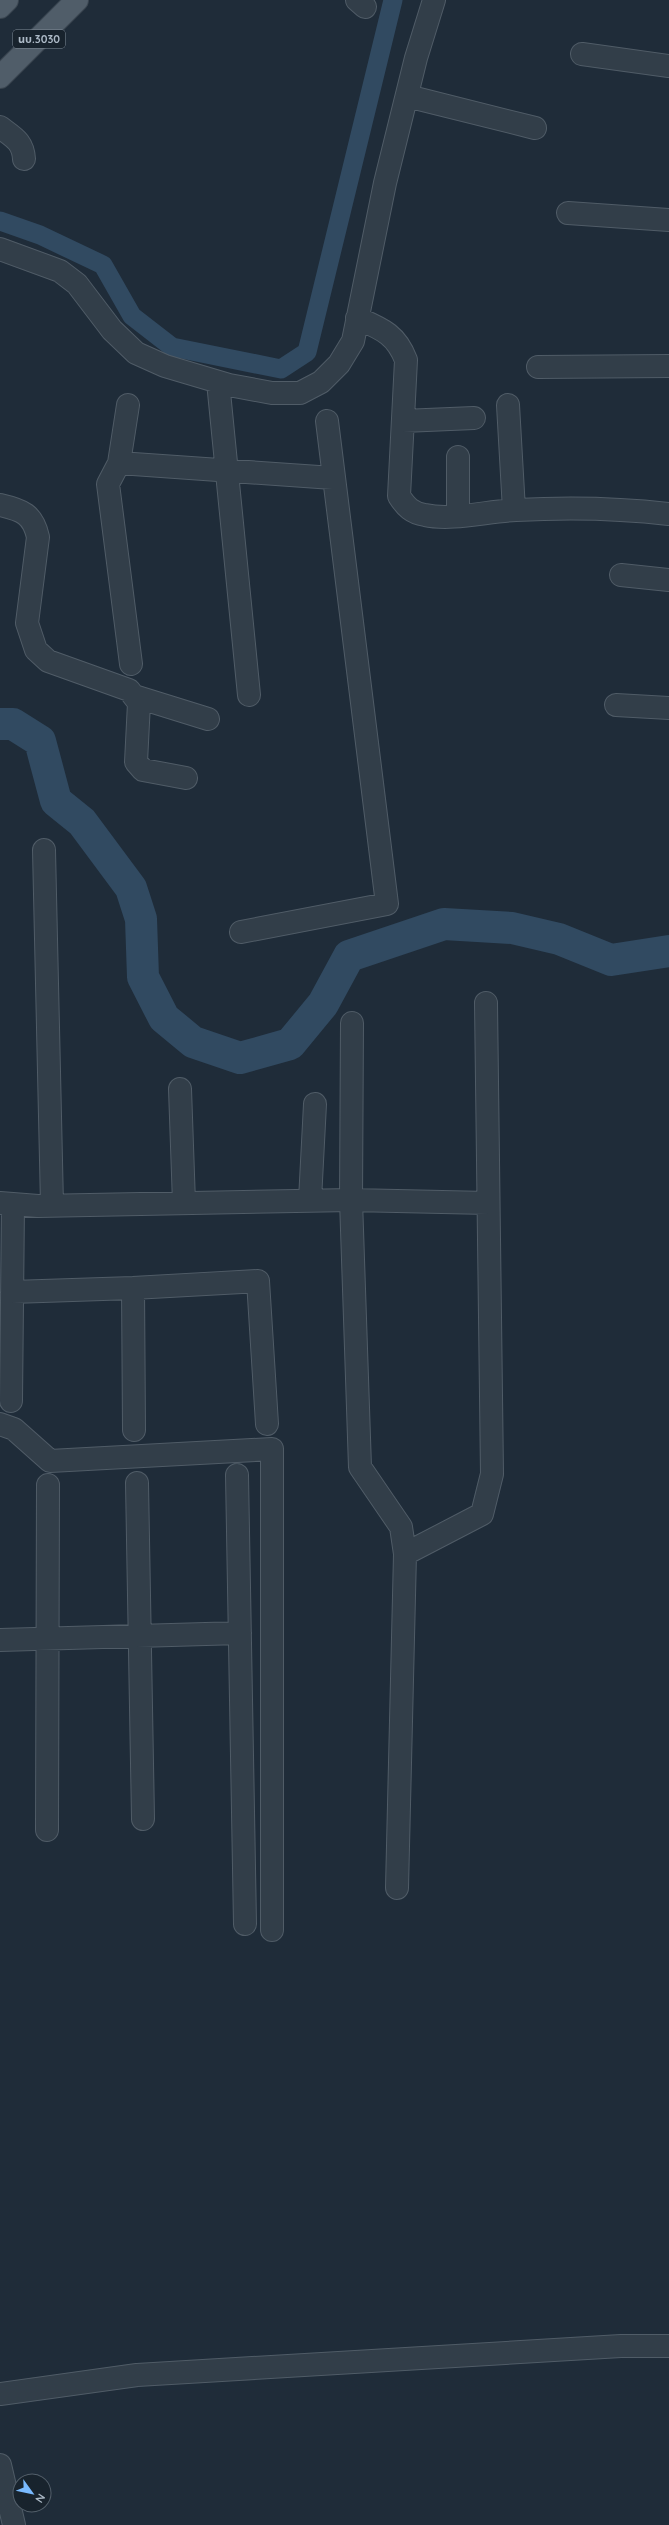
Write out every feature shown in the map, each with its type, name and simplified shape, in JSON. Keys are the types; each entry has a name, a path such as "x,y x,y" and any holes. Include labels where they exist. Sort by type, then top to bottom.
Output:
{"main road":[{"path":"0,7 7,0"},
{"name":"นบ.3030","path":"0,77 77,0"}],"street":[{"path":"0,249 46,264 77,284 112,330 136,353 165,366 218,382 272,393 300,393 321,382 339,364 353,341 385,183 407,96 434,0"},
{"path":"582,54 669,66"},
{"path":"407,96 535,128"},
{"path":"0,127 20,141 24,147 24,159"},
{"path":"568,213 669,220"},
{"path":"357,318 384,330 400,345 406,360 399,496 407,509 425,516 458,516 514,510 584,507 669,514"},
{"path":"538,366 669,366"},
{"path":"218,382 249,695"},
{"path":"128,405 119,463 108,484 131,664"},
{"path":"508,405 514,510"},
{"path":"403,421 474,418"},
{"path":"241,932 387,904 327,421"},
{"path":"458,457 458,516"},
{"path":"119,463 333,478"},
{"path":"0,505 17,509 29,516 35,524 38,537 27,623 36,650 48,661 129,690 140,703 136,762 143,770 186,778"},
{"path":"621,575 669,580"},
{"path":"134,696 208,719"},
{"path":"616,705 669,708"},
{"path":"44,850 52,1205"},
{"path":"405,1554 482,1514 492,1474 486,1003"},
{"path":"352,1023 351,1200 360,1467 401,1527 405,1554 396,1888"},
{"path":"180,1089 184,1203"},
{"path":"310,1200 315,1104"},
{"path":"11,1401 12,1292 7,1204 52,1205 310,1200 488,1203"},
{"path":"12,1292 133,1288 258,1281 267,1424"},
{"path":"133,1288 134,1430"},
{"path":"0,1424 14,1429 50,1461 272,1449 272,1930"},
{"path":"237,1474 245,1924"},
{"path":"137,1483 143,1819"},
{"path":"47,1830 48,1485"},
{"path":"0,1640 240,1633"},
{"path":"0,2394 136,2375 621,2346 669,2346"},
{"path":"0,2465 14,2525"}],"waterway":[{"path":"0,221 40,235 103,265 132,316 172,347 281,369 307,352 393,0"},
{"path":"0,724 13,724 40,741 56,801 82,822 131,888 141,919 143,977 164,1018 193,1042 240,1058 290,1044 323,1004 349,956 444,924 512,928 559,939 611,960 669,951"}]}
